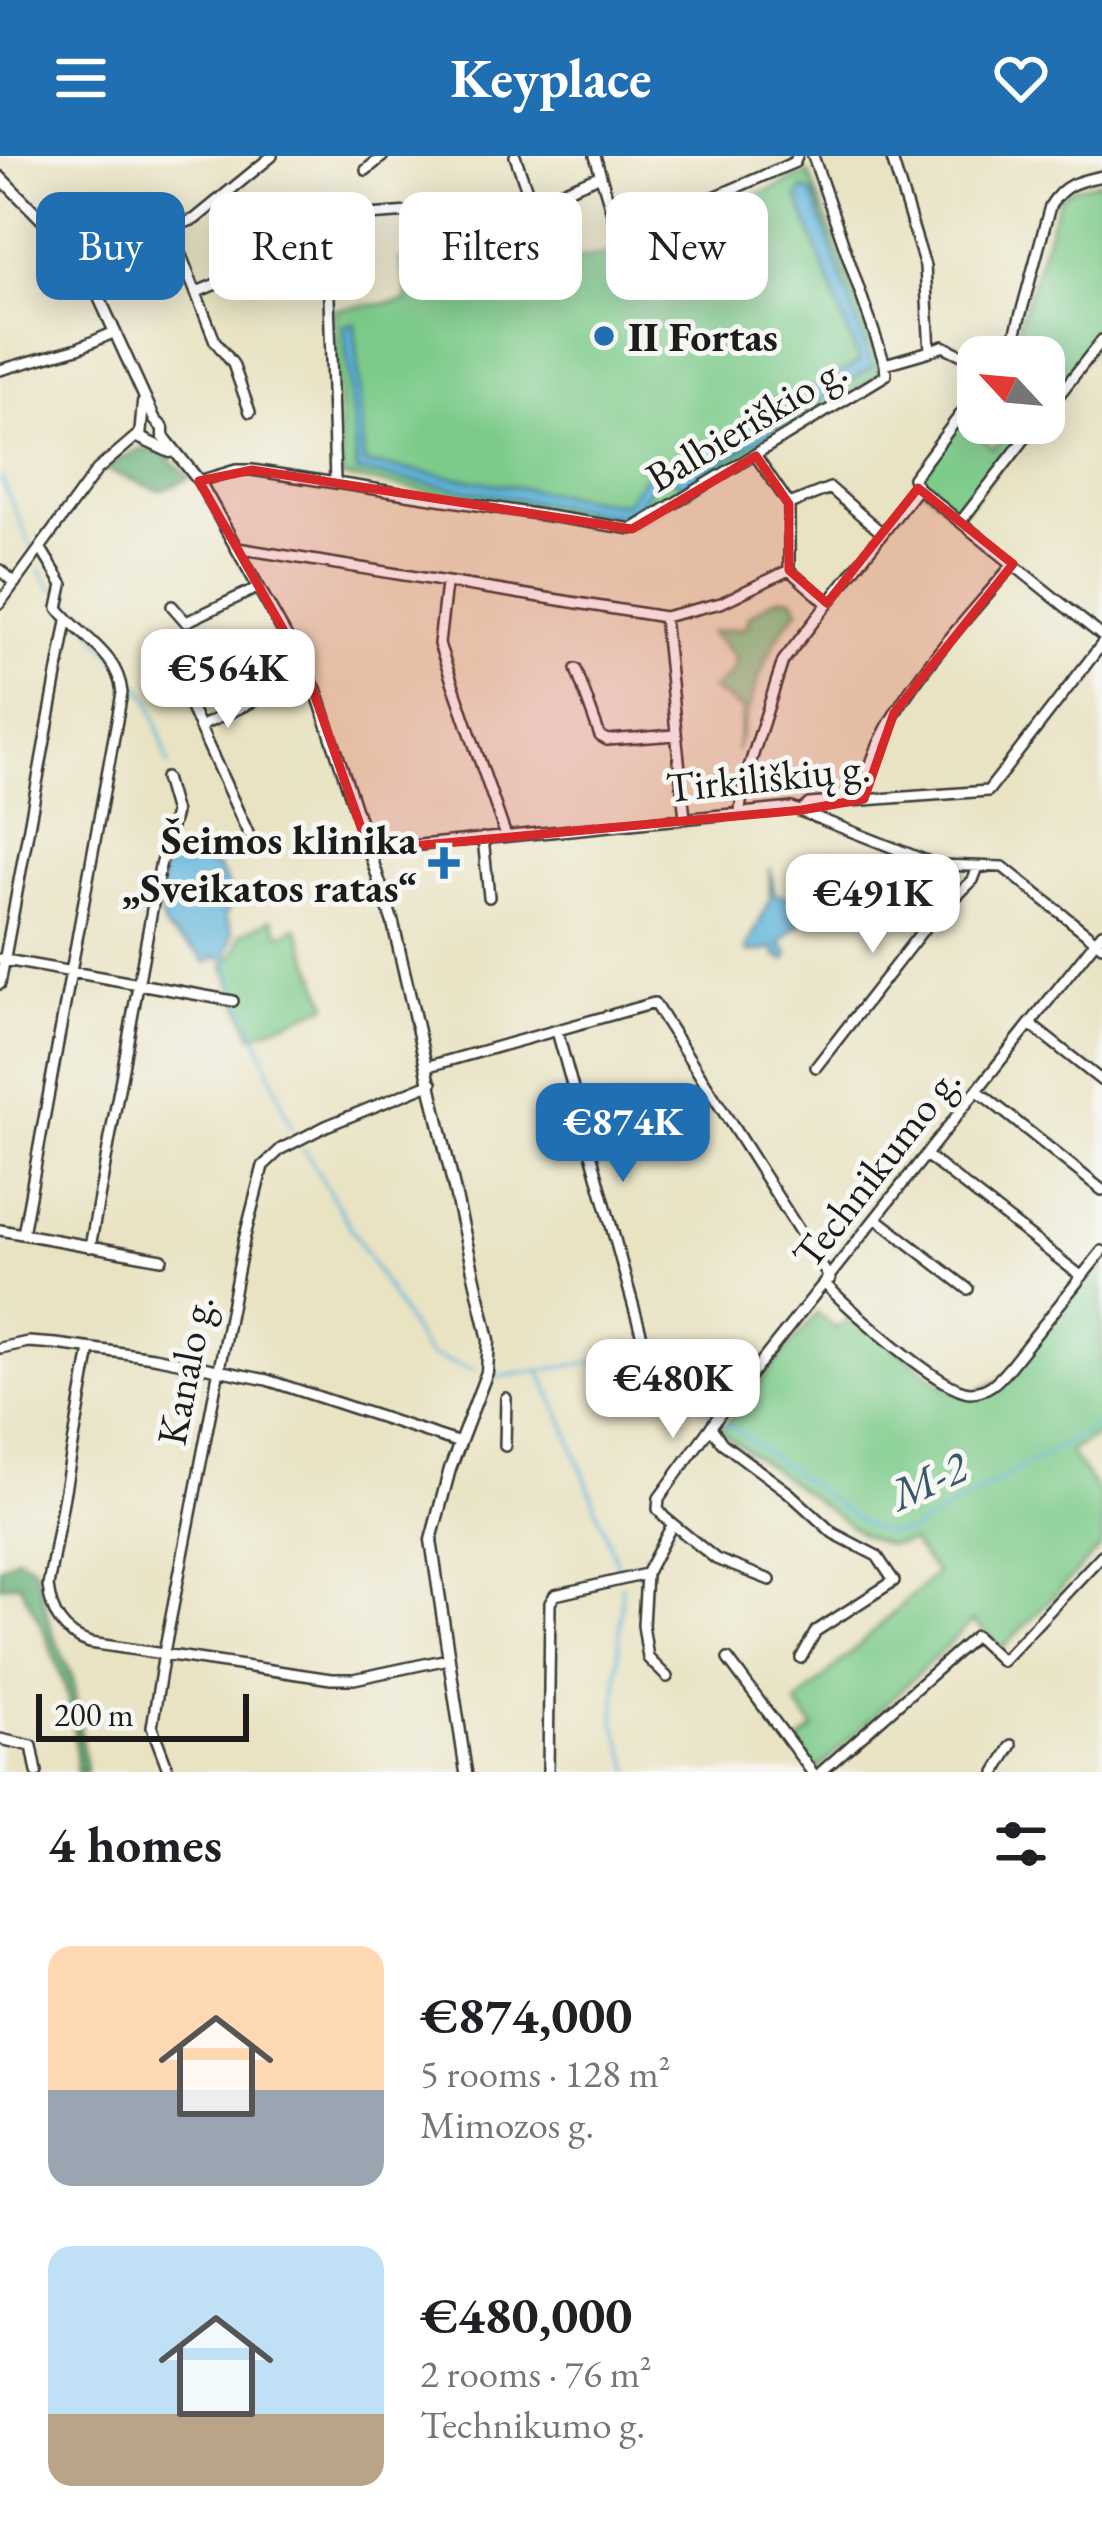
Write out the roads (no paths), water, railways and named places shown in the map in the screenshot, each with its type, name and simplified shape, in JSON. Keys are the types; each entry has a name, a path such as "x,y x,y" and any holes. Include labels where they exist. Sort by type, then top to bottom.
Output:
{"main road":[{"path":"0,177 36,211"},
{"path":"100,300 140,382 150,439"},
{"path":"150,420 163,428 150,439"},
{"path":"150,439 189,466 309,675 393,922 429,1066 489,1340 487,1372 431,1540 463,1771"}],"street":[{"path":"185,224 272,156"},
{"path":"366,170 383,156"},
{"path":"515,156 527,192"},
{"path":"598,156 606,195"},
{"path":"726,192 795,162 797,156"},
{"name":"Balbieriškio g.","path":"199,481 236,470 335,480 632,529 886,375 813,156"},
{"path":"891,156 925,266 929,351"},
{"path":"553,192 599,176"},
{"path":"1015,336 1050,206 1059,191 1102,176"},
{"path":"185,265 215,340 233,364 250,412"},
{"path":"196,292 209,287"},
{"path":"329,300 335,480"},
{"path":"0,370 115,332"},
{"path":"1065,387 1102,340"},
{"path":"885,364 943,346 957,353"},
{"path":"740,811 743,786 783,661 883,533 957,423"},
{"path":"0,603 106,458 150,439"},
{"path":"962,520 1021,444"},
{"path":"756,456 789,504 789,570 827,603"},
{"path":"916,483 1102,640"},
{"path":"789,504 830,488 883,533"},
{"path":"237,548 664,617 721,603 789,570"},
{"path":"23,1234 122,692 121,678 93,638 58,608 64,585 41,549"},
{"path":"864,799 878,743 894,713 1013,564"},
{"path":"0,570 15,583"},
{"path":"446,584 439,644 506,836"},
{"path":"172,606 186,622 259,587"},
{"path":"664,617 685,818"},
{"path":"0,984 68,621"},
{"name":"Tirkiliškių g.","path":"370,850 784,806 802,810 809,804 988,791 1102,640"},
{"path":"164,649 248,833"},
{"path":"576,669 600,736 607,740 676,735"},
{"path":"202,726 309,675"},
{"path":"90,1247 160,866 175,813 165,778"},
{"path":"802,810 937,866 997,866 1010,871 1100,940"},
{"path":"483,838 488,897"},
{"path":"816,1067 926,926 973,880 978,866"},
{"name":"Technikumo g.","path":"672,1525 658,1509 659,1498 723,1410 1100,940"},
{"path":"2,960 233,1001"},
{"path":"429,1066 650,1002 658,1006 828,1282 949,1386 973,1392 998,1382 1102,1251"},
{"path":"1031,1024 1102,1081"},
{"path":"557,1031 646,1351 723,1410"},
{"name":"Kanalo g.","path":"169,1772 152,1727 218,1370 263,1166 280,1150 326,1126 432,1082"},
{"path":"978,1090 1102,1190"},
{"path":"927,1156 1081,1276"},
{"path":"877,1219 968,1289"},
{"path":"0,1230 162,1259"},
{"path":"0,1348 28,1342 218,1370 293,1387 460,1443"},
{"path":"90,1349 48,1586 50,1603 68,1634 281,1672 354,1679 448,1659"},
{"path":"505,1446 506,1399"},
{"path":"711,1427 722,1443 788,1492 832,1533 877,1556 894,1580 816,1631 801,1658"},
{"path":"667,1678 644,1650 646,1574 672,1525 716,1559 770,1580"},
{"path":"728,1659 812,1772 975,1636 1002,1661 1102,1556"},
{"path":"548,1772 550,1603 555,1595 646,1574"},
{"path":"0,1739 32,1746 38,1772"},
{"path":"996,1772 1012,1744"}],"water":[{"path":"803,189 813,194 873,367 687,485 660,476 628,518 357,472 344,325 355,323 364,463 623,504 662,464 698,457 859,362 798,198"},
{"path":"193,847 206,863 218,867 230,892 225,916 233,933 226,959 214,957 206,963 170,933 161,916 164,869 175,853"},
{"path":"770,868 775,895 796,898 805,910 803,920 780,944 789,953 786,960 777,957 774,949 749,953 746,949 770,900"}],"waterway":[{"path":"0,477 32,547"},
{"path":"39,569 53,590"},
{"path":"67,599 150,700 169,765"},
{"name":"M-2","path":"225,955 291,1127"},
{"name":"M-2","path":"304,1149 423,1348 431,1356 475,1370"},
{"name":"M-2","path":"492,1375 633,1356 710,1412"},
{"path":"540,1371 621,1574"},
{"name":"M-2","path":"726,1423 865,1525 887,1533 907,1533 1102,1422"},
{"path":"622,1585 615,1724 632,1772"}],"place":[{"name":"II Fortas","path":"604,336"},
{"name":"Šeimos klinika „Sveikatos ratas“","path":"444,863"}]}
